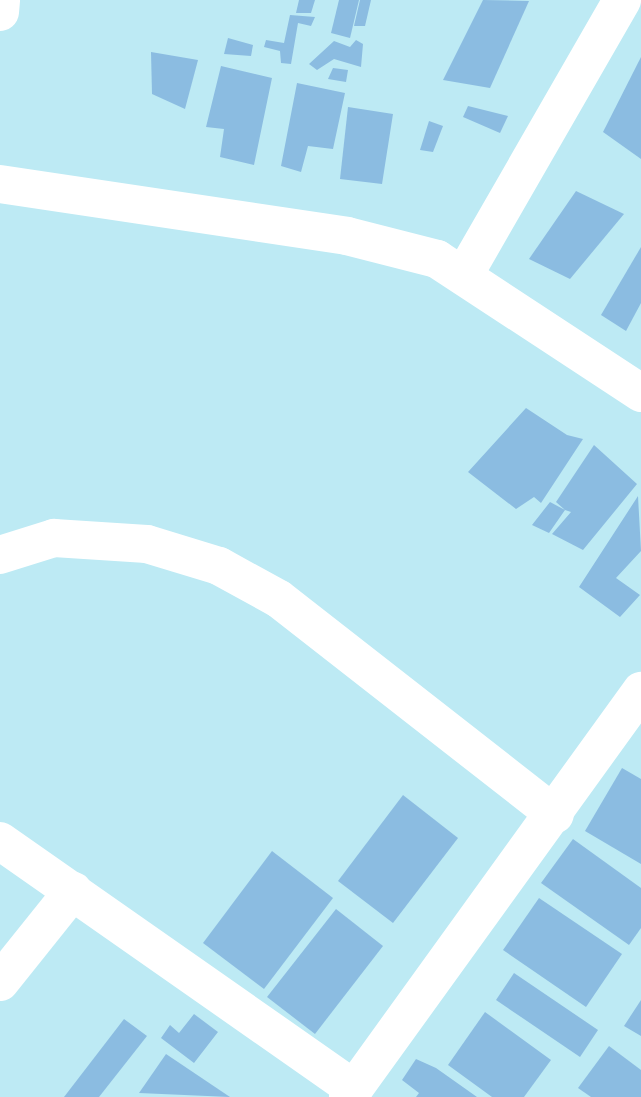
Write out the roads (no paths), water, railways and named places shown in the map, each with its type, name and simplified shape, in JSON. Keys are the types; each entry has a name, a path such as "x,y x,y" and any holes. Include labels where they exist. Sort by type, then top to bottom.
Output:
{"street":[{"path":"0,12 1,0"},
{"path":"464,275 607,5"},
{"path":"0,184 347,236 437,259 641,393"},
{"path":"0,555 54,538 147,544 219,566 279,599 555,815"},
{"path":"0,841 351,1093 555,815 641,691"},
{"path":"0,982 73,891"}]}
